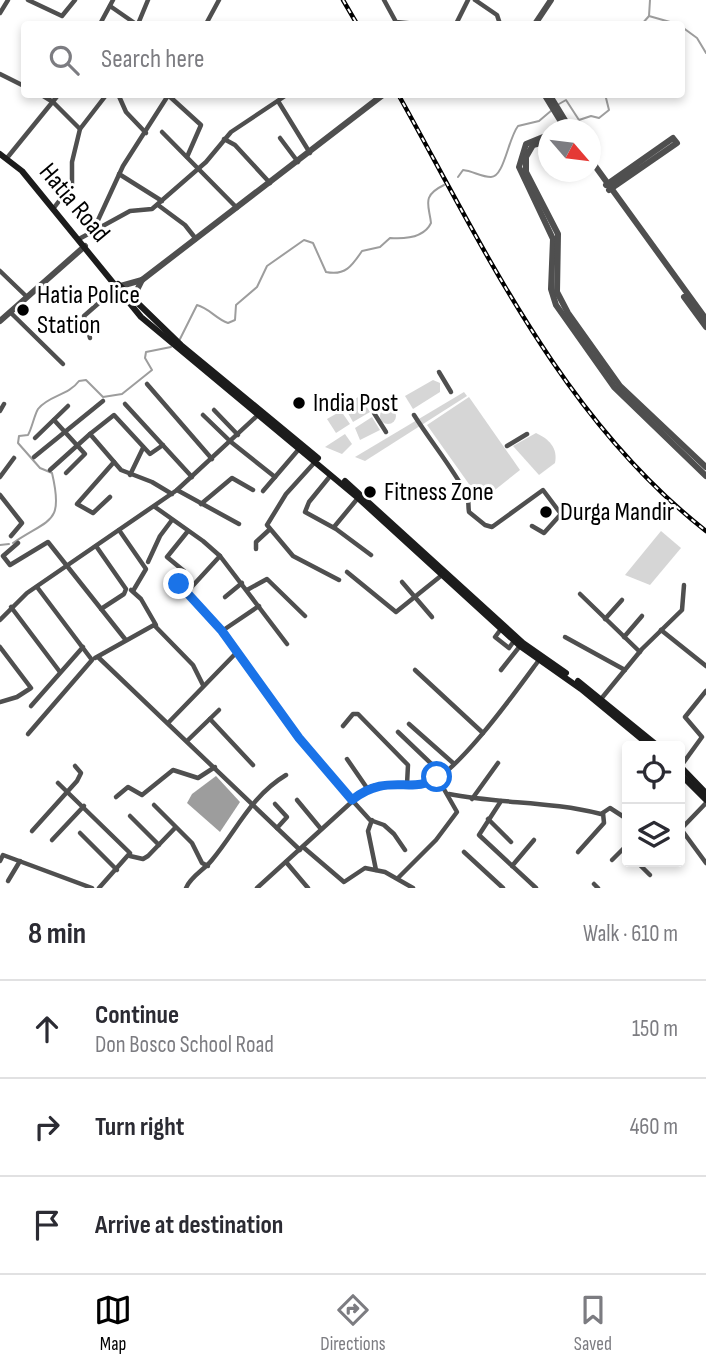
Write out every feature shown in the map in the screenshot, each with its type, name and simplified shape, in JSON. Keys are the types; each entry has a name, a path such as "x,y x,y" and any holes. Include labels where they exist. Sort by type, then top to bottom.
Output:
{"main road":[{"name":"Hatia Road","path":"3,158 54,209 130,302 180,348 261,412"},
{"path":"261,412 443,574 517,644 600,700 652,741"},
{"path":"261,412 390,520 540,658"},
{"path":"600,700 645,741"},
{"path":"685,772 706,801"},
{"path":"685,778 705,788"}],"street":[{"path":"0,13 8,0"},
{"path":"28,0 62,16 75,0"},
{"path":"102,21 113,0"},
{"path":"138,21 148,0"},
{"path":"208,21 219,0"},
{"path":"384,0 395,21"},
{"path":"458,21 468,0"},
{"path":"475,0 497,15 499,21"},
{"path":"537,21 551,0"},
{"path":"110,6 132,21"},
{"path":"0,74 21,84"},
{"path":"46,98 80,130"},
{"path":"3,158 56,98"},
{"path":"54,209 72,184 72,162 80,130 104,98"},
{"path":"120,98 126,112 146,133"},
{"path":"93,231 119,174 166,98"},
{"path":"171,98 201,125 187,157"},
{"path":"79,239 130,211 148,211 160,203 199,168 224,139 282,98"},
{"path":"130,302 142,280 238,209 379,98"},
{"path":"550,99 563,119"},
{"path":"278,101 310,153"},
{"path":"162,132 238,209"},
{"path":"280,138 298,162"},
{"path":"673,138 677,143 607,188 673,138"},
{"path":"224,139 235,145 271,183"},
{"path":"538,141 526,144 519,167 554,239 553,298 614,387 706,476"},
{"path":"538,143 533,145 525,163 526,172 559,240 556,279 559,298 620,386 706,467"},
{"path":"119,174 160,203 185,225 196,240"},
{"path":"601,178 706,327"},
{"path":"601,181 706,319"},
{"path":"0,321 85,246"},
{"path":"0,271 26,296"},
{"path":"90,338 84,316 116,285 142,280"},
{"path":"10,312 62,364"},
{"path":"439,372 451,392"},
{"path":"147,384 212,459"},
{"path":"33,457 103,401"},
{"path":"0,411 4,404"},
{"path":"125,404 192,477"},
{"path":"35,438 68,406"},
{"path":"214,410 238,435"},
{"path":"0,620 11,607 37,587 174,492 261,412"},
{"path":"374,413 386,432"},
{"path":"50,470 114,415 152,455 163,445"},
{"path":"203,415 231,442 275,477"},
{"path":"414,415 455,473 458,484 468,496 469,512 485,525 492,527 502,522 543,490 561,514 544,533 532,526"},
{"path":"54,420 85,455 66,473"},
{"path":"90,434 114,462 130,475 152,482 239,524"},
{"path":"507,446 527,434"},
{"path":"130,475 143,448"},
{"path":"263,491 299,448"},
{"path":"0,477 14,458"},
{"path":"315,461 267,521 270,530 293,556 339,580"},
{"path":"110,498 93,513 77,504 114,462"},
{"path":"331,475 309,502 305,512 334,527 371,555"},
{"path":"200,505 232,478 253,490"},
{"path":"0,495 22,523 11,536"},
{"path":"334,527 358,498"},
{"path":"0,512 6,506"},
{"path":"155,507 220,556 287,644"},
{"path":"148,562 160,536 172,520"},
{"path":"119,530 146,569 133,591"},
{"path":"256,549 256,542 270,530"},
{"path":"188,531 167,556 184,571 179,584 222,631 299,738 352,800 372,820 387,827 405,850"},
{"path":"18,543 3,556 10,565 47,541 125,639"},
{"path":"96,546 126,589 133,591 147,607 157,626 193,665 203,685"},
{"path":"187,592 220,556"},
{"path":"347,572 396,612 443,574"},
{"path":"247,590 267,579 305,616"},
{"path":"402,582 432,617"},
{"path":"225,597 242,583"},
{"path":"600,700 640,652 683,608 684,585"},
{"path":"37,587 83,647 168,723 277,828 344,882"},
{"path":"101,609 126,589"},
{"path":"580,594 640,652"},
{"path":"605,618 622,600"},
{"path":"222,631 259,606"},
{"path":"11,607 60,672"},
{"path":"624,637 642,616"},
{"path":"28,734 95,658 125,639 151,626 157,626"},
{"path":"662,629 706,666"},
{"path":"565,637 625,670"},
{"path":"500,670 517,644"},
{"path":"0,647 31,688 26,693 0,702"},
{"path":"31,706 83,647"},
{"path":"168,723 237,652"},
{"path":"257,888 367,788 379,784 426,784 439,775 483,733 540,658"},
{"path":"415,670 483,733"},
{"path":"685,759 702,737 685,717 706,691"},
{"path":"187,741 219,710"},
{"path":"343,726 354,714 359,715 408,765 407,784"},
{"path":"210,719 253,765"},
{"path":"409,724 453,763"},
{"path":"397,888 401,879 457,812 439,775 398,732"},
{"path":"347,759 367,788"},
{"path":"472,799 498,763"},
{"path":"32,831 81,775 75,765"},
{"path":"116,797 128,786 142,795 173,770 198,778 215,767"},
{"path":"186,888 189,881 208,866 252,803 266,788 286,775"},
{"path":"58,783 85,806 130,856 143,859 175,828"},
{"path":"449,794 472,799 577,807 603,813 612,809 622,816"},
{"path":"297,800 321,829"},
{"path":"502,800 479,835 536,888"},
{"path":"685,824 706,801"},
{"path":"275,804 287,817 277,828"},
{"path":"52,840 85,806"},
{"path":"154,806 192,843 200,860 208,866"},
{"path":"578,852 604,823 603,813"},
{"path":"130,816 159,845"},
{"path":"488,819 511,842"},
{"path":"372,820 368,831 376,870"},
{"path":"80,833 117,870"},
{"path":"685,836 706,863"},
{"path":"512,866 534,840"},
{"path":"464,852 503,888"},
{"path":"612,860 622,852"},
{"path":"0,861 2,855 92,888"},
{"path":"99,888 130,856"},
{"path":"8,881 20,861"},
{"path":"286,862 308,888"},
{"path":"642,867 650,875"},
{"path":"338,888 358,870 376,870 401,879 413,888"}],"shaded area":[{"path":"433,380 440,383 440,392 413,409 405,396"},
{"path":"464,392 467,396 365,461 355,457"},
{"path":"360,396 370,412 353,422 344,406"},
{"path":"469,397 520,470 481,501 427,425"},
{"path":"385,408 391,408 396,416 394,422 385,424 380,419 380,413"},
{"path":"341,411 350,424 336,433 327,419"},
{"path":"372,417 380,430 360,440 355,428"},
{"path":"536,433 552,445 556,458 555,463 539,475 513,446"},
{"path":"345,434 352,444 342,454 325,447"},
{"path":"661,531 681,548 650,585 625,575"},
{"path":"216,776 240,802 220,832 187,803 192,794"}],"waterway":[{"path":"649,16 650,0"},
{"path":"645,21 649,16 666,21"},
{"path":"685,29 697,38 706,53"},
{"path":"559,104 566,100 579,120 591,116 599,118 609,110 606,98"},
{"path":"458,177 463,170 487,177 495,175 503,164 518,126 539,121 552,110"},
{"path":"180,339 197,305 228,323 235,320 236,305 257,287 267,266 304,240 313,243 326,272 338,273 351,265 362,251 380,247 390,238 419,235 431,223 429,197 444,185"},
{"path":"13,543 45,523 55,511 52,473 40,468 18,443 19,436 28,435 42,404 70,390 79,381 86,380 103,397 122,394 152,370 145,358 146,352 171,347"},
{"path":"0,545 9,544"}],"railway":[{"path":"343,0 355,21"},
{"path":"400,98 496,271 569,385 610,437 655,486 706,531"}],"place":[{"name":"Hatia Police Station","path":"23,310"},
{"name":"India Post","path":"299,403"},
{"name":"Fitness Zone","path":"370,492"},
{"name":"Durga Mandir","path":"546,512"}],"route":[{"path":"179,584 222,631 299,738 352,800 367,788 379,784 418,785 431,782 437,777"}]}
